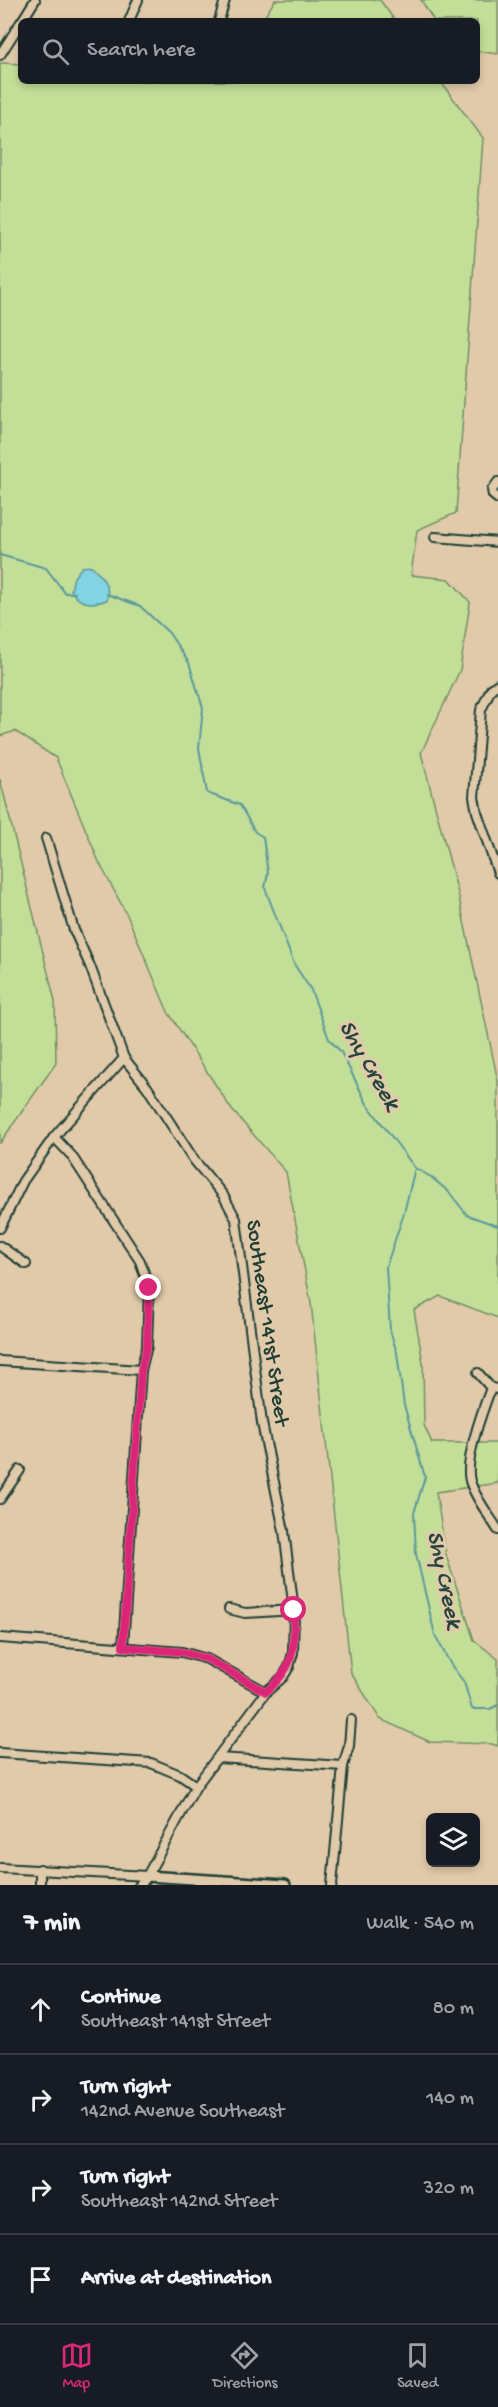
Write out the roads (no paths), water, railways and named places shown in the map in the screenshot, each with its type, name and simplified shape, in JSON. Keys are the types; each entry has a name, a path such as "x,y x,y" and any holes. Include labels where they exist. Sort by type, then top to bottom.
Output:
{"street":[{"path":"24,18 35,0"},
{"path":"130,18 138,0"},
{"path":"220,18 225,0"},
{"path":"0,55 18,27"},
{"path":"498,482 492,490 493,495 498,499"},
{"path":"435,537 498,542"},
{"path":"498,684 491,689 481,710 474,797 498,873"},
{"name":"Southeast 141st Street","path":"46,838 74,930 90,966 124,1058 147,1087 194,1160 223,1195 236,1219 262,1423 284,1531 294,1610 293,1653 289,1668 283,1677 266,1692"},
{"path":"0,1227 23,1181 54,1137 124,1058"},
{"path":"54,1137 71,1155 140,1262 149,1288 147,1346 141,1370 123,1647"},
{"path":"0,1246 26,1264"},
{"path":"0,1361 141,1370"},
{"path":"478,1373 495,1389 474,1442 469,1471 474,1490 498,1530"},
{"path":"0,1499 20,1470"},
{"path":"229,1609 244,1613 294,1610"},
{"path":"0,1638 182,1652 207,1659 266,1692 196,1786 140,1885"},
{"path":"332,1885 343,1766 349,1746 351,1720"},
{"path":"0,1753 151,1763 180,1775 196,1786"},
{"path":"218,1758 343,1766"},
{"path":"0,1868 285,1885"},
{"path":"39,1885 40,1869"}],"water":[{"path":"92,566 102,577 108,590 107,600 97,603 78,599 71,590 74,577 82,567"}],"waterway":[{"name":"Shy Creek","path":"0,555 46,568 65,593 75,593"},
{"name":"Shy Creek","path":"107,594 140,606 169,633 189,663 203,708 199,748 207,793 240,805 255,832 263,837 268,873 265,888 294,964 311,990 329,1039 341,1052 367,1104 415,1168 404,1213 386,1267 390,1330 397,1353 404,1405 425,1477 414,1513 416,1554 435,1635 451,1665 464,1682 472,1709 490,1709 498,1705"},
{"path":"415,1168 431,1177 449,1192 467,1215 498,1226"}]}
